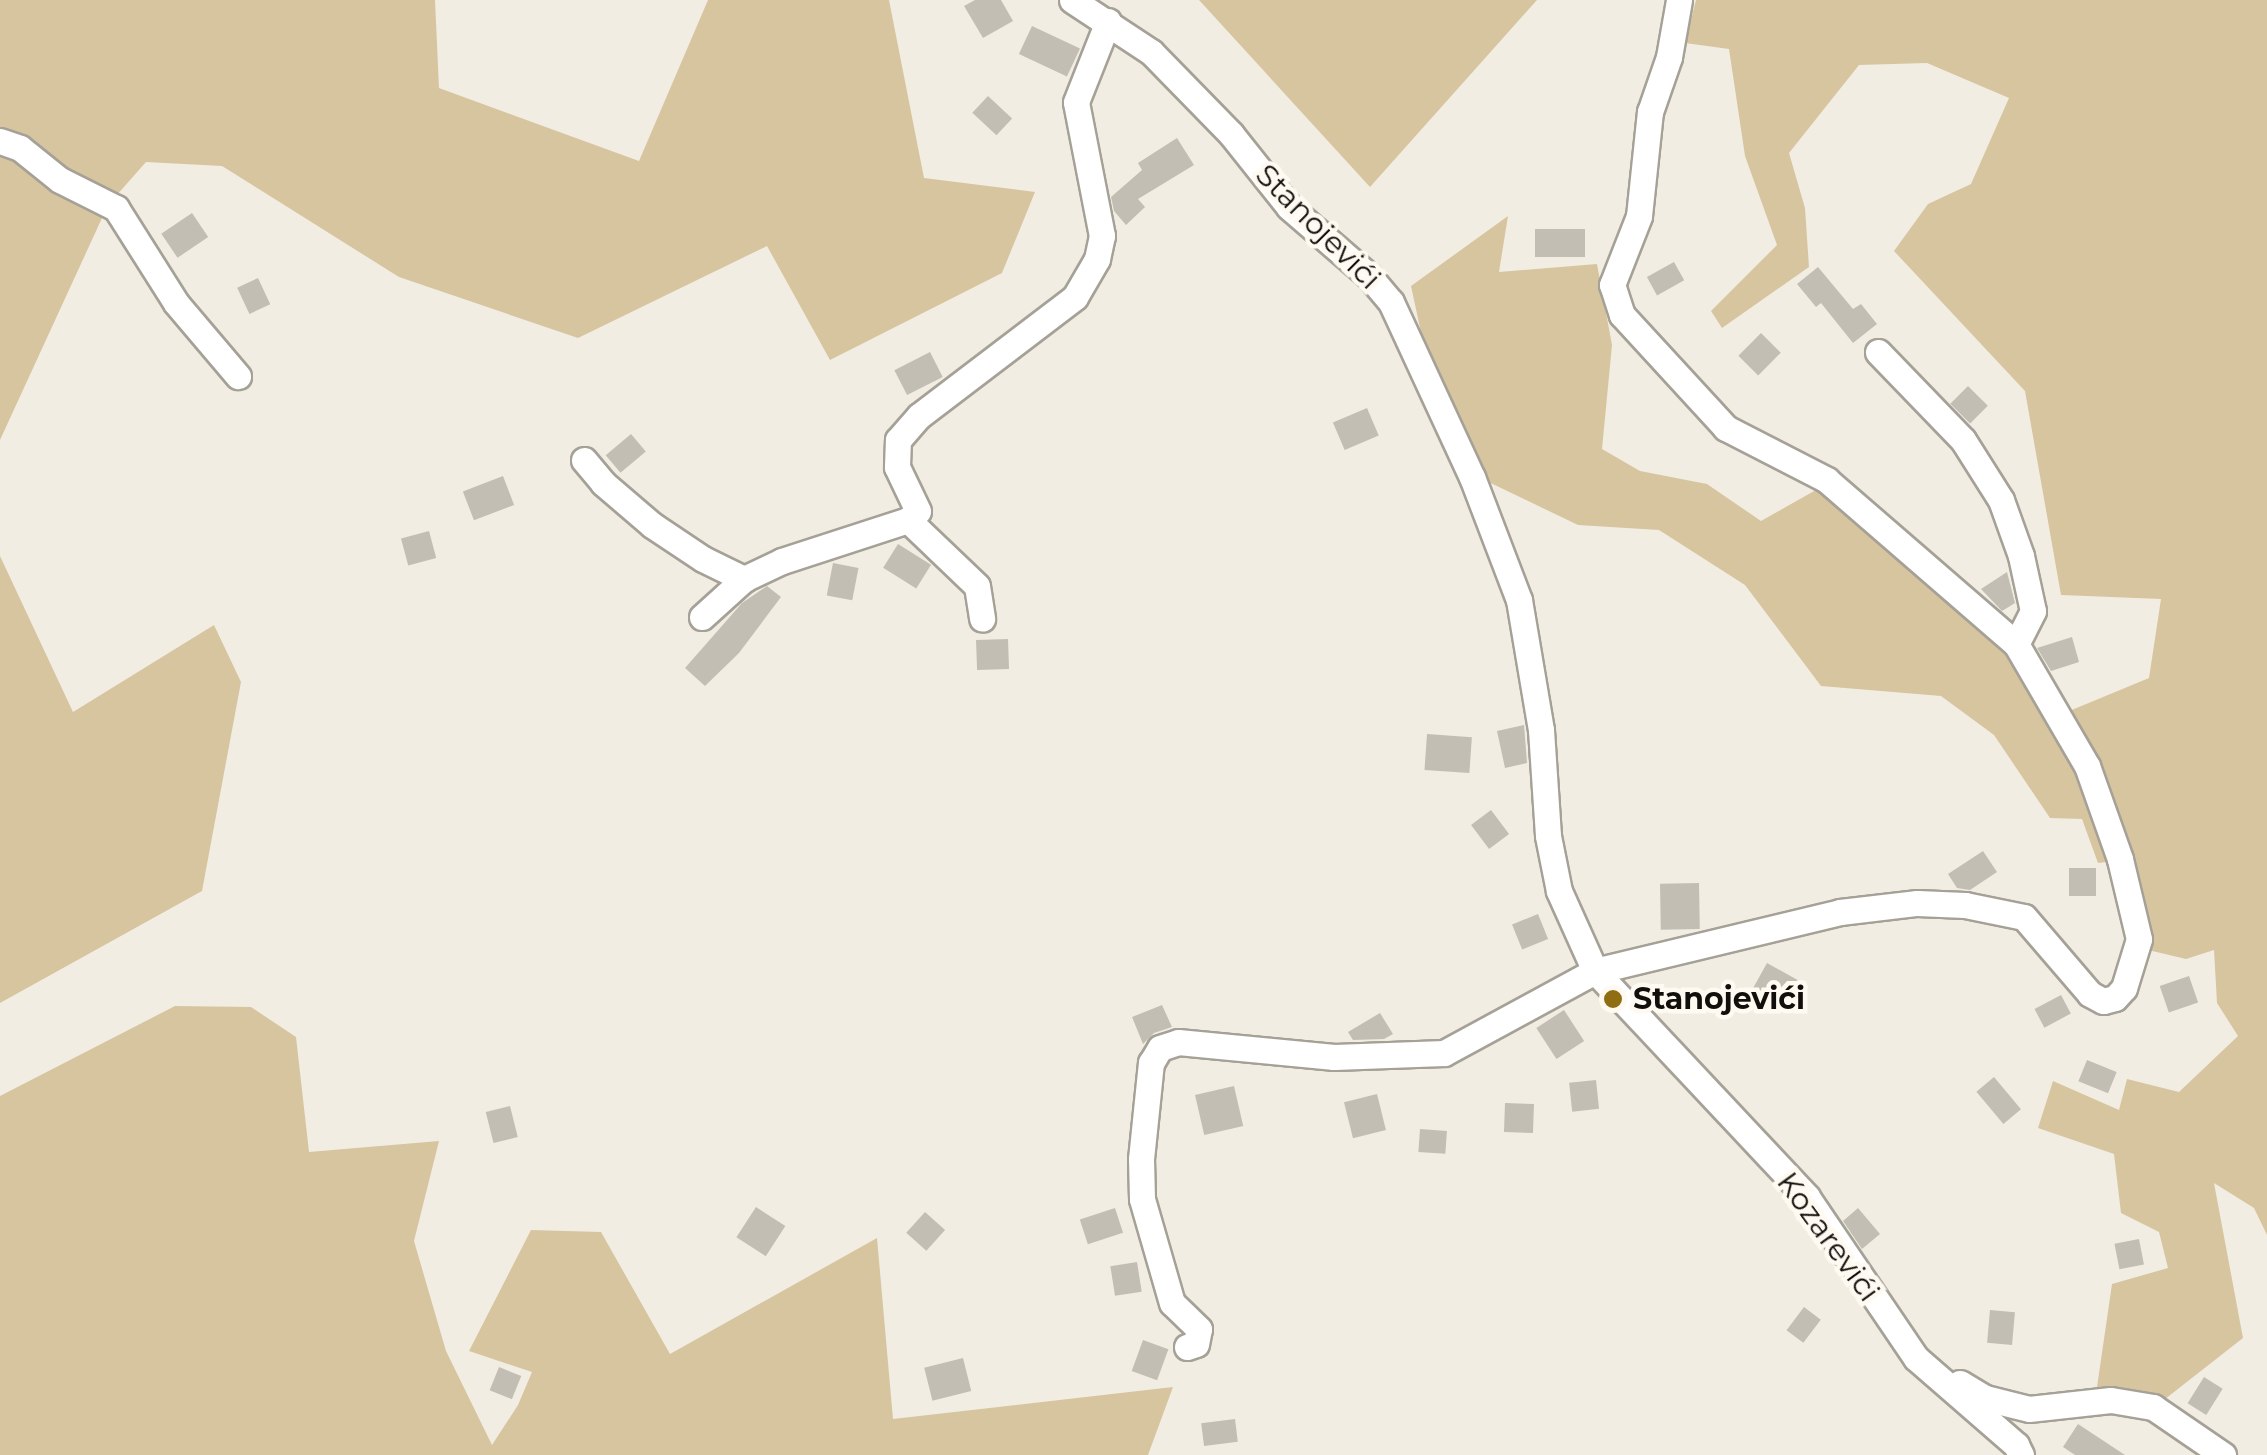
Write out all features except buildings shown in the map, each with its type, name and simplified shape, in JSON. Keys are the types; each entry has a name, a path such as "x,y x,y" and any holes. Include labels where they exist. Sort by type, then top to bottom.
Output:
{"street":[{"name":"Stanojevići","path":"1072,0 1135,37 1192,92 1288,208 1369,276 1406,328 1506,555 1532,662 1546,819 1559,891 1595,971"},
{"path":"1186,1346 1196,1344 1199,1330 1172,1303 1142,1199 1141,1159 1151,1063 1160,1048 1178,1042 1334,1057 1444,1053 1595,971 1840,912 1917,903 1965,905 2024,917 2090,994 2103,1000 2115,998 2124,988 2139,939 2120,859 2086,766 2016,644 1874,526 1827,480 1726,428 1622,315 1612,285 1639,216 1650,112 1670,57 1679,0"},
{"path":"702,616 744,579 782,560 908,520 918,511 898,466 898,440 919,416 1075,297 1097,259 1101,216 1076,102 1081,79 1108,21"},
{"path":"0,141 20,148 60,180 116,208 176,303 238,376"},
{"path":"1878,352 1963,440 2001,500 2021,556 2033,611 2016,644"},
{"path":"584,460 603,483 652,525 703,559 744,579"},
{"path":"908,520 977,586 982,619"},
{"name":"Kozarevići","path":"1595,971 1807,1197 1891,1324 1932,1374 2016,1445 2021,1455"},
{"path":"1932,1374 1944,1374 1995,1402 2029,1409 2111,1400 2153,1407 2223,1455"}],"shaded area":[{"path":"0,0 435,0 439,88 639,161 708,0 889,0 924,178 1035,192 1002,273 830,360 767,246 578,338 399,277 222,166 146,162 108,205 0,440"},
{"path":"1199,0 1537,0 1370,187"},
{"path":"1696,0 2267,0 2267,1235 2254,1208 2214,1183 2243,1338 2160,1403 2096,1394 2112,1284 2168,1268 2159,1232 2121,1213 2114,1154 2038,1128 2053,1081 2119,1110 2127,1079 2179,1092 2238,1036 2217,1003 2214,950 2186,959 2148,950 2124,860 2098,863 2082,819 2050,818 1994,735 1941,696 1821,686 1745,585 1659,530 1578,525 1476,476 1428,365 1411,286 1508,216 1499,272 1597,264 1612,345 1602,449 1640,471 1707,484 1761,521 1823,486 1998,648 2016,644 2050,719 2149,678 2161,599 2061,595 2025,391 1894,251 1928,204 1971,184 2009,98 1927,63 1859,65 1789,153 1805,208 1809,267 1722,328 1711,311 1777,245 1745,156 1729,49 1685,43"},
{"path":"0,556 73,712 214,625 241,682 202,891 0,1003"},
{"path":"175,1006 251,1007 296,1037 309,1152 439,1141 414,1241 446,1351 492,1445 518,1405 532,1372 469,1351 531,1230 601,1232 670,1354 877,1238 893,1419 1173,1387 1148,1455 0,1455 0,1096"}],"place":[{"name":"Stanojevići","path":"1613,999"}]}
